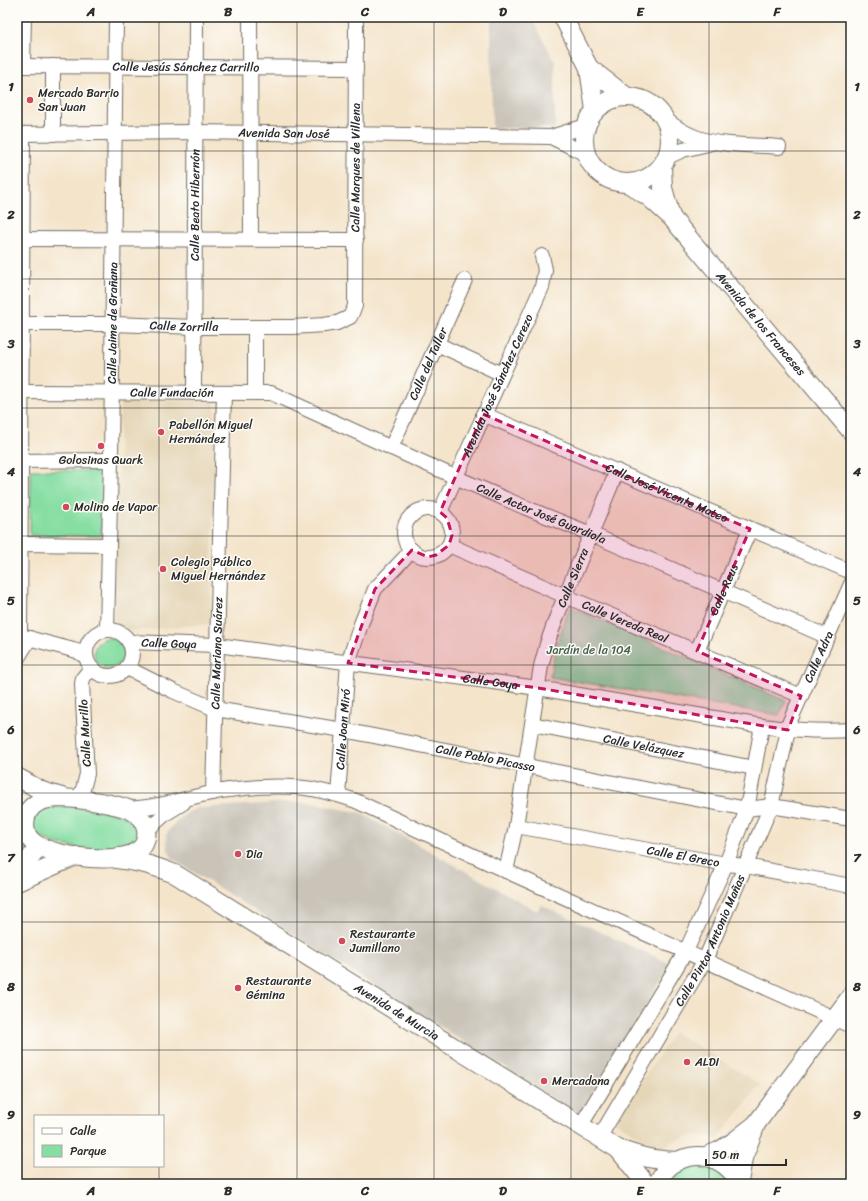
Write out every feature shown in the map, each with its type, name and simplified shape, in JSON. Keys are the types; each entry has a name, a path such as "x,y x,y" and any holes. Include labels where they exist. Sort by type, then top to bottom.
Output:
{"main road":[{"path":"563,17 589,68 595,111"},
{"path":"589,68 627,97"},
{"path":"665,161 653,175 642,181 629,184 615,182 602,176 592,166 586,154 584,135 590,118 604,103 615,98 627,97 642,100 656,107 665,119 669,128 670,148 665,161 663,188 671,217"},
{"name":"Avenida de los Franceses","path":"629,184 650,198 671,217 851,431"},
{"path":"18,780 42,791 72,799 126,809 132,811 142,819 145,824 146,833 144,844 140,850 127,857 116,859"},
{"path":"18,780 24,796 23,824 30,838 37,845 75,856 96,859 134,860 175,874"},
{"path":"23,824 32,806 40,801 50,799 72,799"},
{"path":"146,833 157,857 175,874"},
{"path":"17,867 25,863 33,856 37,845"},
{"path":"17,882 75,856"},
{"name":"Avenida de Murcia","path":"175,874 618,1149 642,1158 677,1161"},
{"path":"657,1184 665,1171 677,1161 691,1156 706,1156 719,1151 756,1124 851,996"},
{"path":"739,1183 743,1158 756,1124"},
{"name":"Avenida de Murcia","path":"618,1149 646,1184"},
{"path":"706,1156 725,1165 731,1170 739,1183"}],"street":[{"path":"20,66 24,17"},
{"name":"Calle Jaime de Grañana","path":"107,630 113,324 116,17"},
{"name":"Calle Beato Hibernón","path":"194,393 194,132 196,17"},
{"path":"250,17 251,239"},
{"name":"Calle Marques de Villena","path":"350,317 355,306 356,17"},
{"name":"Calle Jesús Sánchez Carrillo","path":"20,66 356,68"},
{"path":"53,66 53,134"},
{"path":"665,119 680,130 698,138 716,142 779,147"},
{"name":"Avenida San José","path":"20,134 194,132 551,137 586,126"},
{"path":"17,659 22,636 19,544 20,134"},
{"name":"Avenida San José","path":"551,137 586,154"},
{"path":"665,161 688,148 716,142"},
{"path":"20,239 356,240"},
{"name":"Avenida José Sánchez Cerezo","path":"440,512 454,477 542,287 545,270 542,256"},
{"name":"Calle del Taller","path":"391,448 466,280"},
{"name":"Calle Zorrilla","path":"20,324 113,324 255,328 324,325 336,323 350,317"},
{"path":"254,393 255,328"},
{"path":"437,344 502,374"},
{"name":"Calle Fundación","path":"20,392 254,393"},
{"name":"Calle Mariano Suárez","path":"212,793 216,709 224,393"},
{"name":"Calle Actor José Guardiola","path":"254,393 271,393 454,477 592,534 828,637"},
{"name":"Calle José Vicente Mateo","path":"483,414 851,572"},
{"path":"19,461 111,460"},
{"name":"Calle Sierra","path":"506,871 516,826 538,688 547,644 565,596 617,471"},
{"path":"431,509 440,512 447,518 451,526 452,535 449,545 444,551 436,555 428,557 419,555 407,544 404,535 405,527 409,519 415,513 423,510 431,509"},
{"name":"Calle Reus","path":"697,651 750,528"},
{"path":"19,544 109,545"},
{"name":"Calle Vereda Real","path":"449,545 801,696"},
{"path":"348,663 375,589 412,550"},
{"name":"Calle Adra","path":"788,730 790,721 851,584"},
{"path":"22,636 77,651 96,673 103,676 118,674 127,668 132,658 132,651 129,642 121,633 114,630 107,630 95,634 87,644 88,662"},
{"name":"Calle Goya","path":"129,642 217,645 538,688 788,730 851,730"},
{"name":"Calle Murillo","path":"72,799 83,789 87,774 82,684 88,662"},
{"name":"Calle Joan Miró","path":"338,795 348,663"},
{"name":"Calle Pablo Picasso","path":"127,668 173,691 216,709 343,730 747,809 771,806 851,819"},
{"name":"Calle Velázquez","path":"532,724 754,768"},
{"name":"Calle Pintor Antonio Mañas","path":"581,1125 686,951 726,864 747,809 762,726"},
{"name":"Calle Pintor Antonio Mañas","path":"599,1138 705,960 771,806 788,730"},
{"path":"126,809 143,808 212,793 254,788 282,787 310,789 338,795 356,801 506,871 851,1026"},
{"path":"146,833 166,814 192,798"},
{"name":"Calle El Greco","path":"516,826 851,886"}],"highlighted area":[{"path":"483,414 750,529 697,651 801,696 788,730 538,688 348,663 375,589 412,550 428,557 436,555 449,545 452,535 447,518 440,512"}],"shaded area":[{"path":"491,17 531,17 555,62 555,128 492,128"},
{"name":"Colegio Público Miguel Hernández","path":"123,401 212,401 215,404 211,624 130,631 113,622 120,404"},
{"path":"290,802 311,803 361,813 537,911 541,905 671,964 579,1114 173,859 168,850 166,834 175,823 188,812 199,808"},
{"name":"ALDI","path":"674,1032 760,1084 718,1139 698,1135 690,1136 676,1140 661,1149 616,1122"}],"green space":[{"path":"31,470 103,471 101,536 30,535"},
{"name":"Jardín de la 104","path":"570,607 786,701 779,715 550,677 555,649"},
{"path":"109,638 120,642 124,653 120,664 109,668 98,664 94,653 98,642"},
{"path":"65,805 119,814 137,823 138,842 111,852 60,845 37,836 32,821 39,810"},
{"path":"692,1164 714,1167 731,1184 666,1184 677,1171"}],"place":[{"name":"Mercado Barrio San Juan","path":"30,100"},
{"name":"Pabellón Miguel Hernández","path":"161,432"},
{"name":"Golosinas Quark","path":"101,446"},
{"name":"Molino de Vapor","path":"66,507"},
{"name":"Colegio Público Miguel Hernández","path":"163,569"},
{"name":"Dia","path":"238,854"},
{"name":"Restaurante Jumillano","path":"342,941"},
{"name":"Restaurante Gémina","path":"238,988"},
{"name":"ALDI","path":"687,1062"},
{"name":"Mercadona","path":"544,1081"}]}
